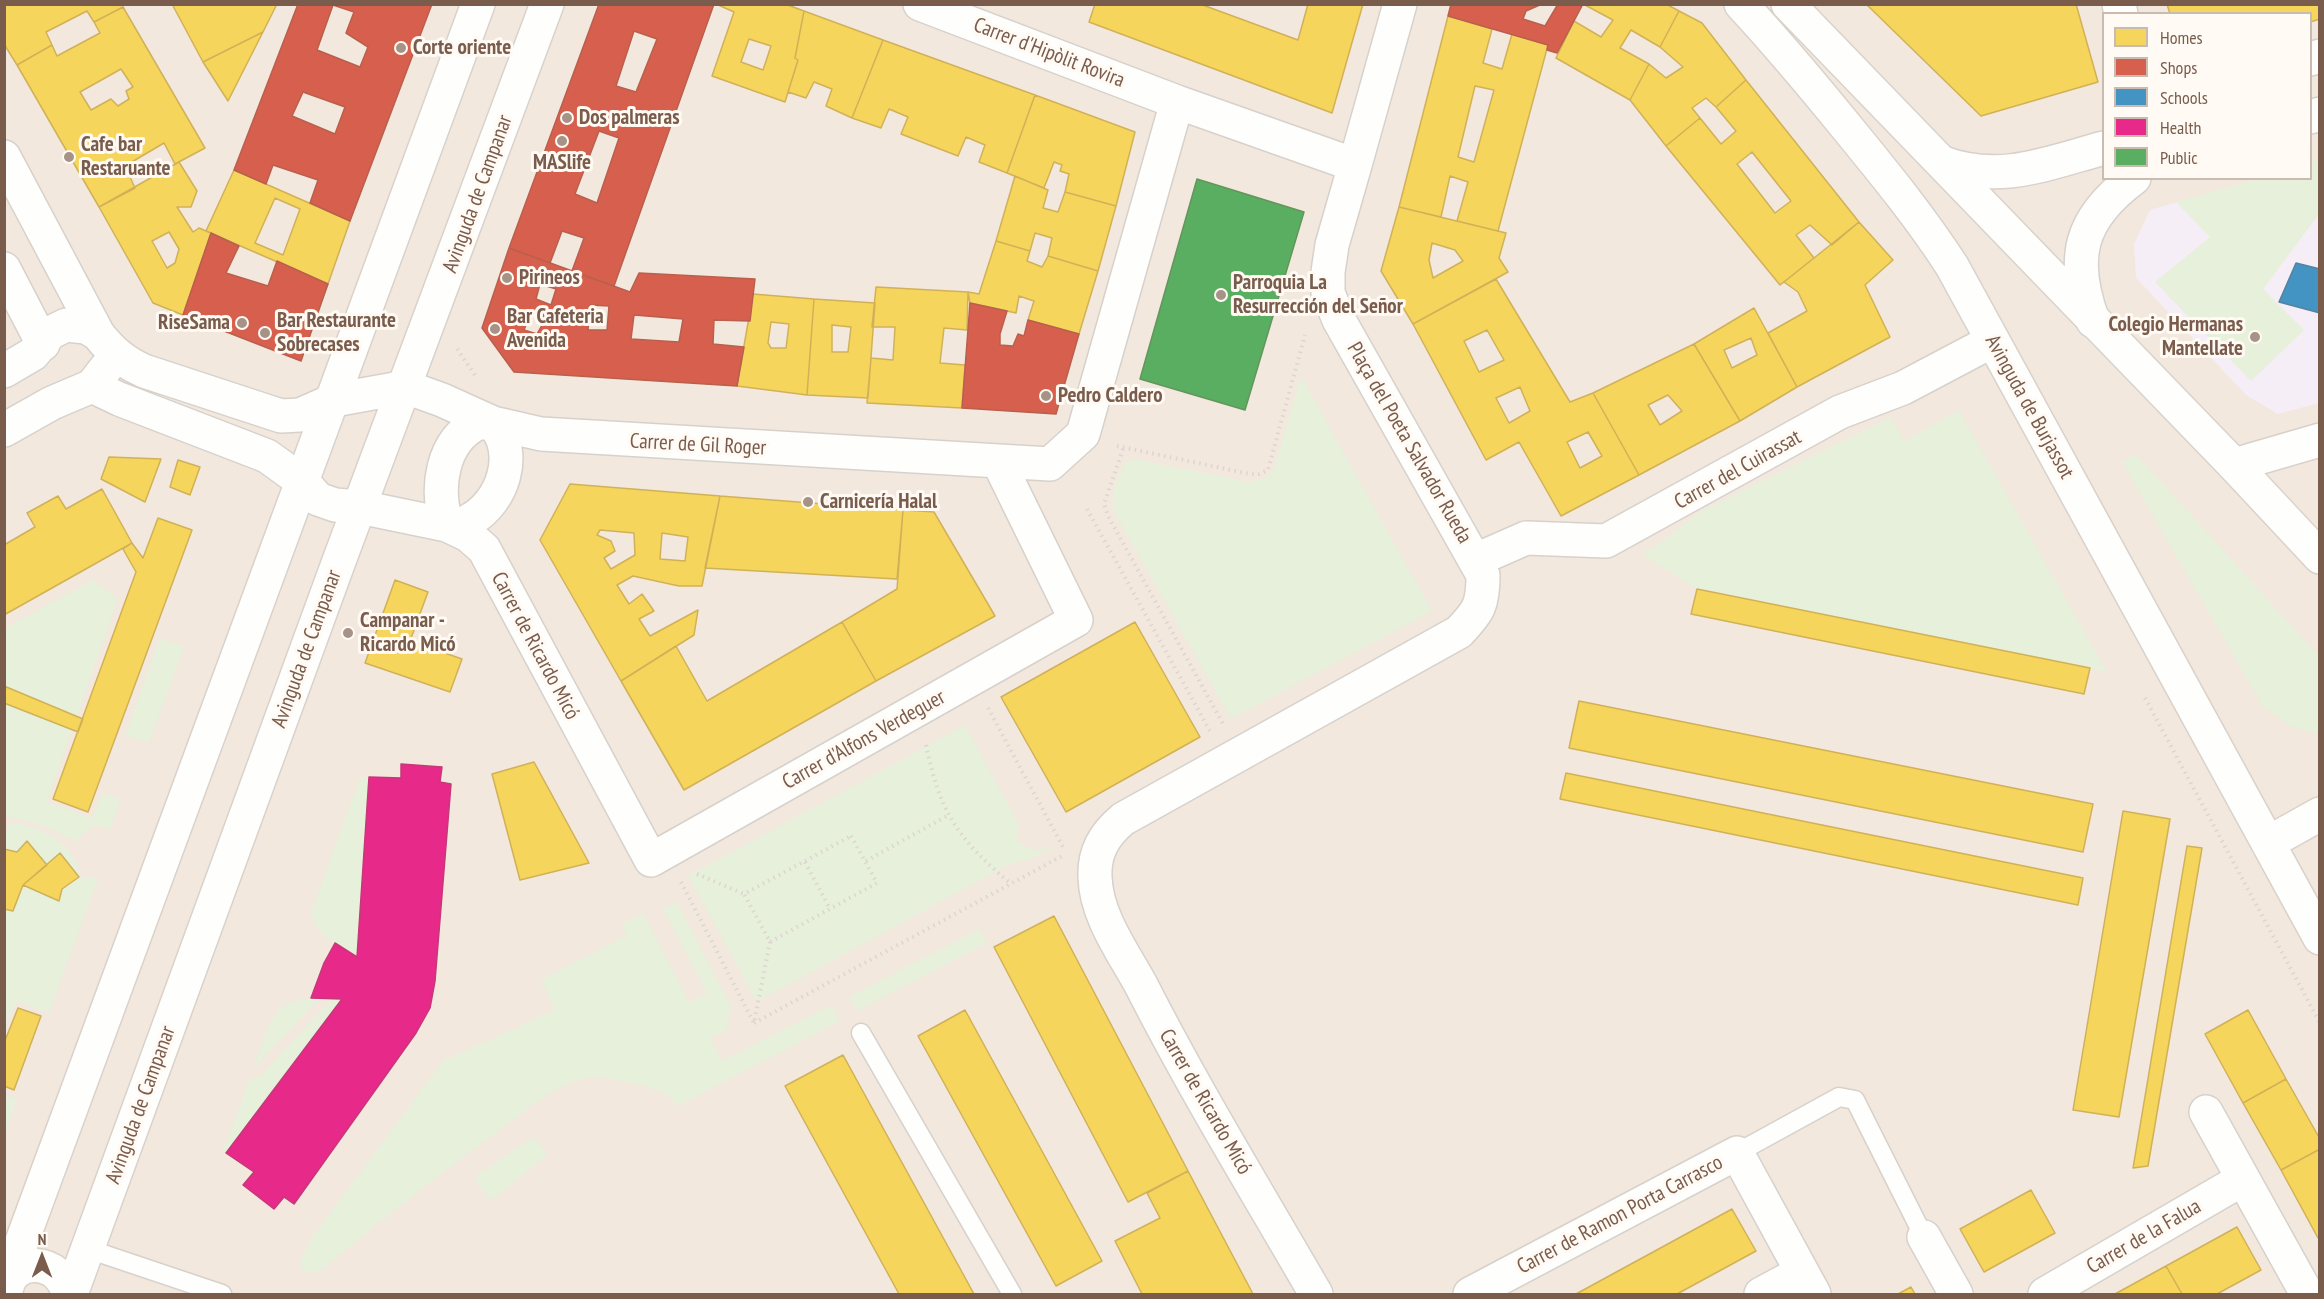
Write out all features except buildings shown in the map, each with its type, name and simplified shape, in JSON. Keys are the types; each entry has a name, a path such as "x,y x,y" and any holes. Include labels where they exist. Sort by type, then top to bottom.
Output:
{"street":[{"path":"5,1288 478,4"},
{"name":"Avinguda de Campanar","path":"69,1294 88,1249 547,4"},
{"name":"Carrer d'Hipòlit Rovira","path":"920,4 1177,102"},
{"name":"Plaça del Poeta Salvador Rueda","path":"1100,907 1095,878 1096,856 1111,829 1123,819 1221,749 1459,632 1479,612 1484,594 1484,575 1339,320 1328,293 1332,245 1400,4"},
{"name":"Avinguda de Burjassot","path":"1741,4 1778,43 1930,232 1952,266 2319,938"},
{"path":"1788,4 2234,465 2319,557"},
{"path":"1177,102 1355,165"},
{"name":"Carrer de Gil Roger","path":"406,387 494,423 520,431 579,439 1050,464 1083,434 1177,102"},
{"path":"1943,164 1963,171 1985,174 2014,172 2102,148"},
{"path":"4,157 101,338 107,355 106,367 85,388 4,430"},
{"path":"2093,321 2083,292 2080,269 2084,240 2094,215 2113,194 2131,180"},
{"path":"4,269 42,345 41,366 50,381 66,390 85,388"},
{"path":"4,371 42,345 50,333 66,325 86,327 101,338 125,362 144,371 281,416 300,415 334,400 406,387"},
{"name":"Carrer del Cuirassat","path":"1476,560 1526,538 1606,541 1840,412 1903,388 1992,340"},
{"name":"Carrer de Ricardo Micó","path":"85,388 267,456 303,482 318,499 334,506 360,507 447,525 468,535 484,549 651,860"},
{"path":"478,423 494,423 502,433 507,452 505,473 496,495 481,513 468,522 447,525 442,508 441,490 449,456 457,439 467,429 478,423"},
{"path":"2234,465 2319,440"},
{"name":"Carrer d'Alfons Verdeguer","path":"651,860 1076,620 999,463"},
{"path":"2268,843 2319,814"},
{"name":"Carrer de Ricardo Micó","path":"1100,907 1178,1057 1316,1294"},
{"path":"2206,1112 2307,1294"},
{"path":"1737,1152 1808,1283 1761,1294"},
{"name":"Carrer de Ramon Porta Carrasco","path":"1470,1294 1737,1152"},
{"name":"Carrer de la Falua","path":"2045,1294 2243,1179"},
{"path":"1924,1237 1956,1294"},
{"path":"5,1288 22,1269 32,1265 43,1266 61,1277 69,1294"}],"lane":[{"path":"861,1033 1012,1294"},
{"path":"1737,1152 1839,1096 1848,1096 1855,1100 1924,1237"},
{"path":"88,1249 222,1294"}],"path":[{"path":"1108,441 1123,449 1250,474 1259,474 1268,470 1306,331"},
{"path":"1087,508 1224,751 1226,732 1223,724 1108,516 1104,504 1123,449"},
{"path":"2143,695 2319,1023"},
{"path":"754,1023 1067,853 987,708"},
{"path":"924,740 933,781 947,816 973,849 1010,884"},
{"path":"866,861 947,816"},
{"path":"744,894 851,836 866,861 877,883 770,942"},
{"path":"805,862 830,909"},
{"path":"693,873 744,894 770,942 754,1023"},
{"path":"681,881 754,1023"}],"shaded area":[{"path":"5,5 2319,5 2319,1294 5,1294"},
{"name":"Colegio Hermanas Mantellate","path":"2319,160 2319,403 2278,414 2246,395 2136,278 2134,244 2150,210 2254,180 2312,180 2312,162"}],"green space":[{"path":"2319,160 2319,214 2263,289 2304,330 2251,381 2155,282 2210,237 2176,202 2253,180 2312,180 2312,162"},
{"path":"1301,376 1432,611 1231,719 1113,510 1114,490 1118,476 1130,460 1244,481 1258,481 1265,478 1274,468"},
{"path":"1959,410 2107,672 1697,589 1643,555 1700,512 1891,417 1904,441"},
{"path":"2136,454 2319,656 2319,734 2290,726 2263,707 2122,462"},
{"path":"93,580 118,599 77,716 5,686 4,629"},
{"path":"160,638 184,647 149,743 125,735"},
{"path":"5,703 72,730 47,802 92,818 102,793 121,799 110,829 93,825 76,841 36,823 5,816"},
{"path":"965,725 1020,826 1018,842 1036,851 1056,847 1029,860 1011,863 757,1002 688,876"},
{"path":"360,777 369,777 357,957 322,933 316,926 311,912"},
{"path":"11,823 34,828 65,846 77,866 79,877 60,853 47,865 27,842 17,852 5,849 5,832"},
{"path":"79,877 98,879 49,1013 16,1001 5,1030 5,909 13,911 23,885 58,901 62,889"},
{"path":"677,902 731,1006 727,1029 710,1038 722,1061 831,1005 840,1021 678,1106 662,1092 640,1085 593,1078 574,1081 550,1093 527,1109 429,1183 321,1271 311,1273 302,1268 303,1256 312,1237 443,1061 555,1010 541,980 627,935 621,924 643,913 689,1002 707,993 663,909"},
{"path":"979,929 987,943 857,1011 849,997"},
{"path":"320,998 254,1068 268,1028 280,1009 303,999"},
{"path":"332,999 342,999 227,1153 223,1150 249,1081 260,1076"},
{"path":"4,1095 17,1099 6,1129 5,1128"},
{"path":"532,1138 536,1139 548,1154 494,1199 488,1198 476,1182 476,1176"}],"place":[{"name":"Corte oriente","path":"401,48"},
{"name":"Dos palmeras","path":"567,118"},
{"name":"MASlife","path":"562,141"},
{"name":"Cafe bar Restaruante","path":"69,157"},
{"name":"Pirineos","path":"507,278"},
{"name":"Parroquia La Resurrección del Señor","path":"1221,295"},
{"name":"RiseSama","path":"242,323"},
{"name":"Bar Cafeteria Avenida","path":"495,329"},
{"name":"Bar Restaurante Sobrecases","path":"265,333"},
{"name":"Colegio Hermanas Mantellate","path":"2255,337"},
{"name":"Pedro Caldero","path":"1046,396"},
{"name":"Carnicería Halal","path":"808,502"},
{"name":"Campanar - Ricardo Micó","path":"348,633"}]}
